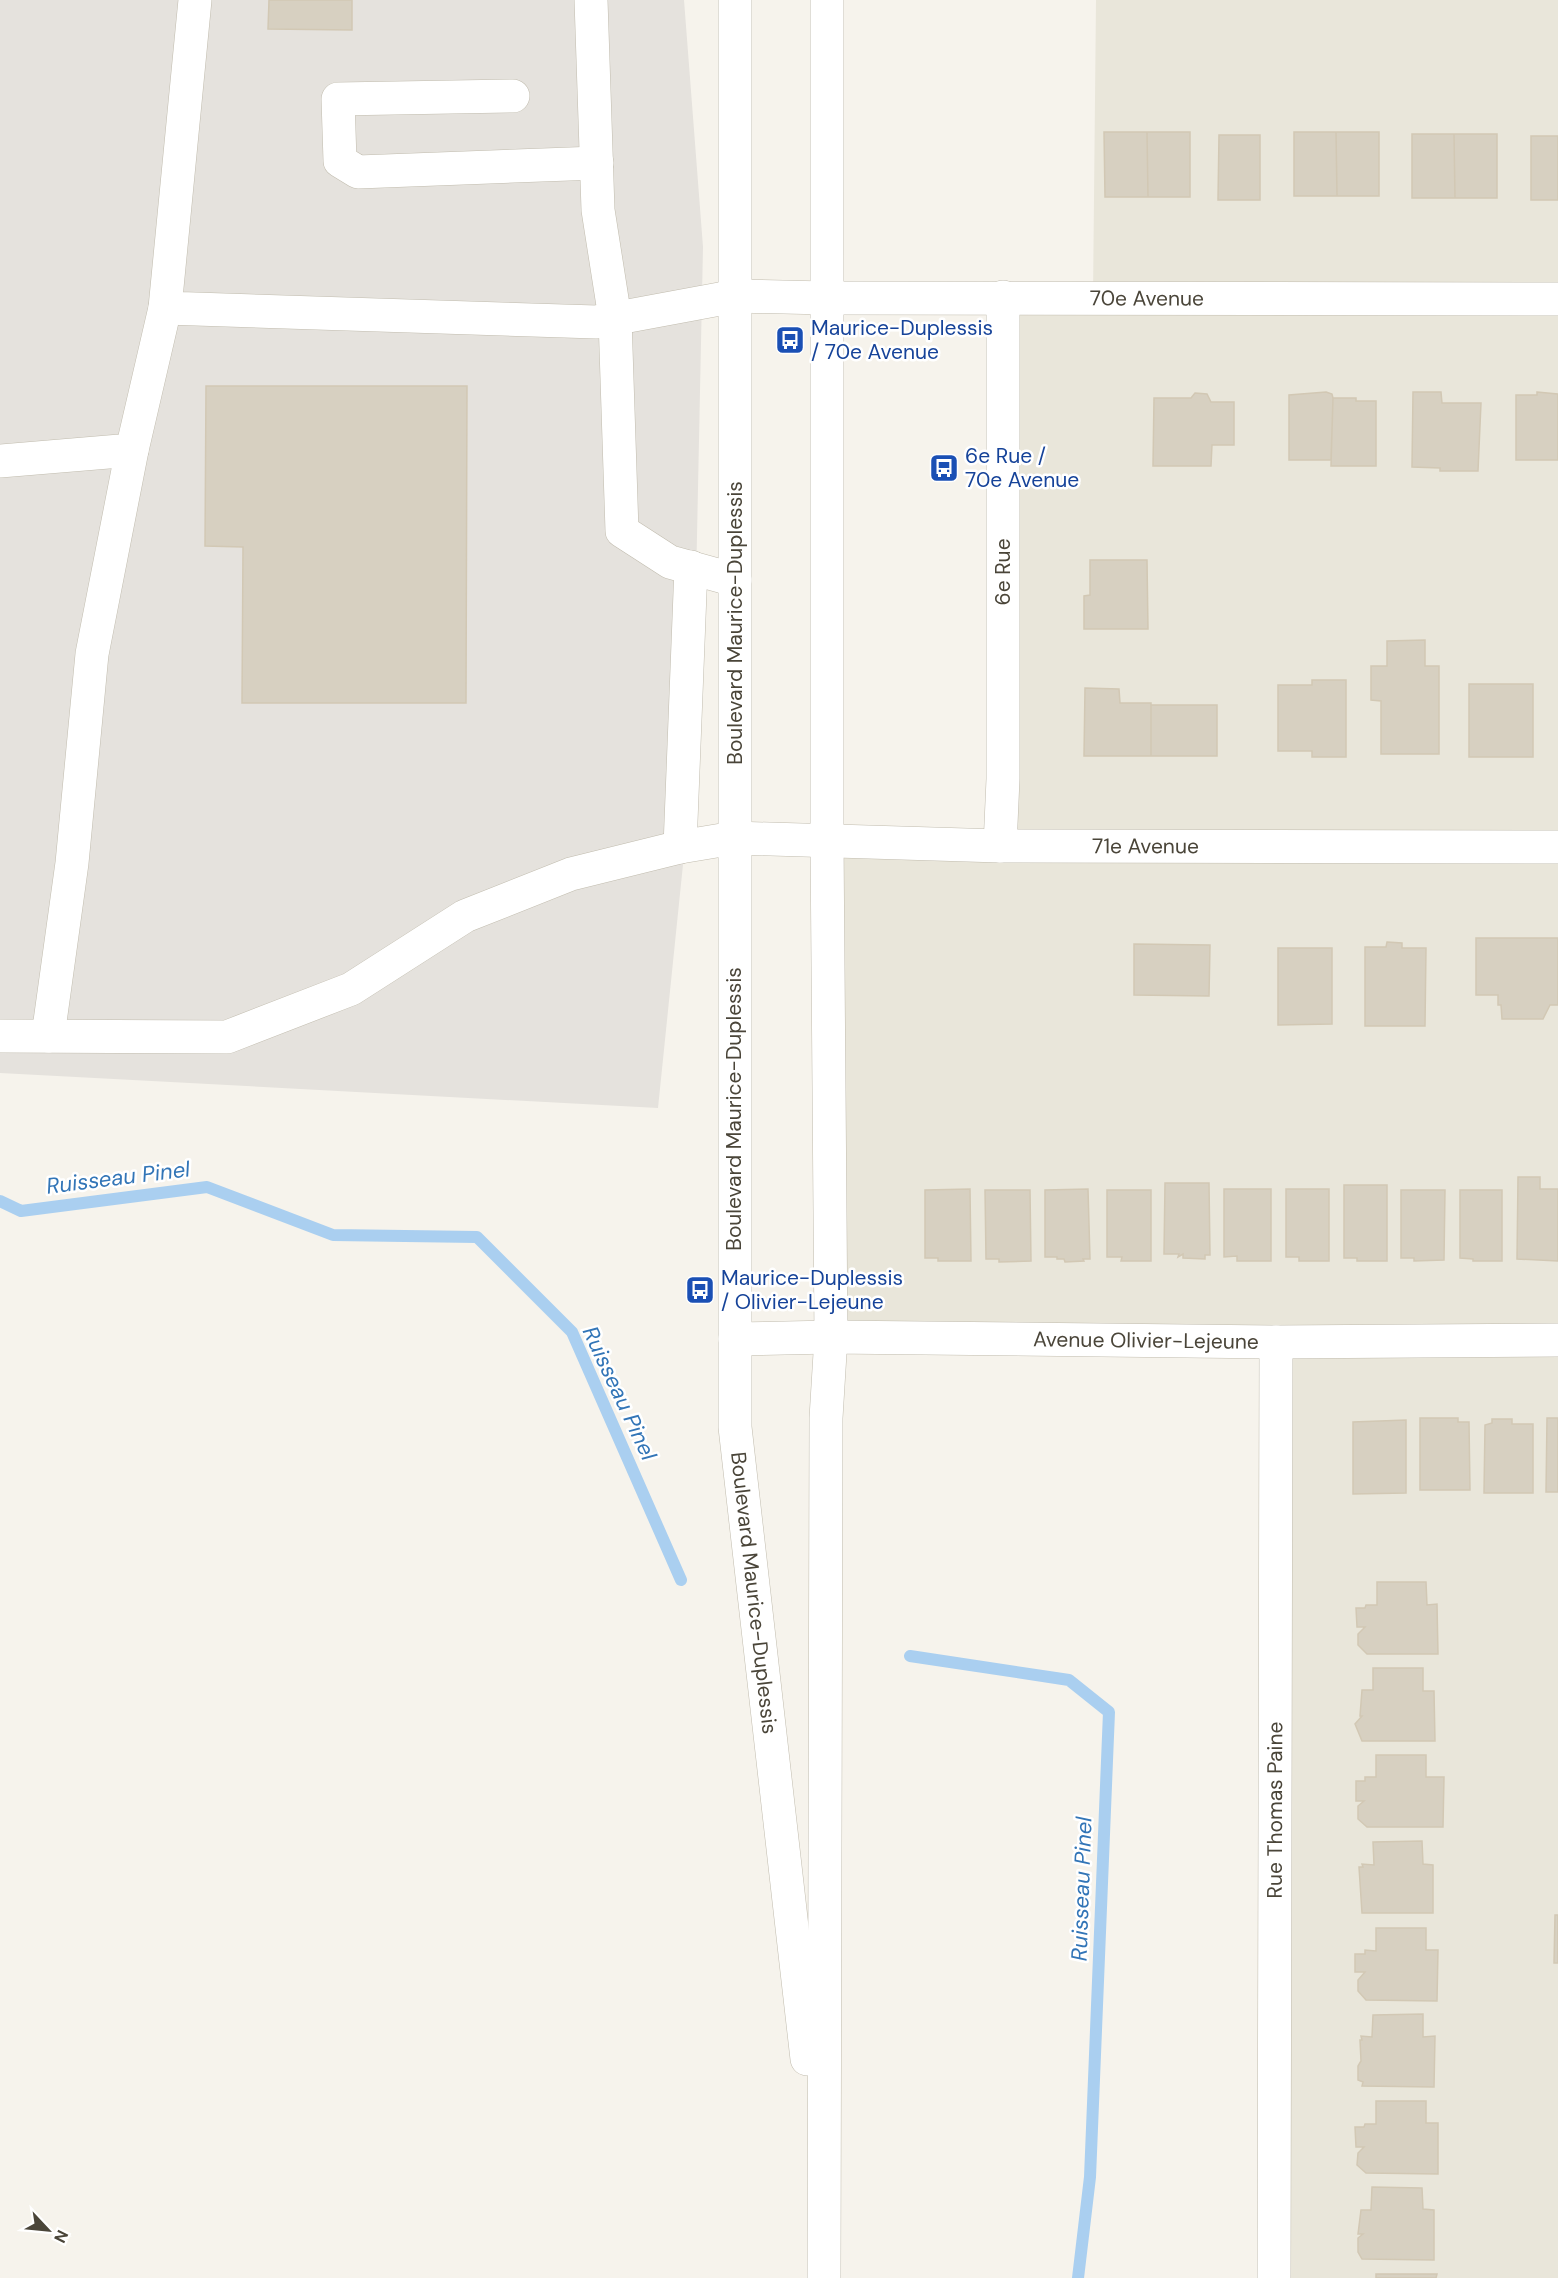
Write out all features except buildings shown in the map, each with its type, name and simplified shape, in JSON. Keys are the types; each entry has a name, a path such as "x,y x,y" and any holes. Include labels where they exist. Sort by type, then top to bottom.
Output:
{"street":[{"path":"48,1036 72,863 92,654 132,450 165,308 195,0"},
{"path":"591,0 598,210 615,318 622,531 670,562 735,580"},
{"name":"Boulevard Maurice-Duplessis","path":"735,0 735,1427 825,2213"},
{"name":"Boulevard Maurice-Duplessis","path":"824,2278 826,1418 831,1337 827,841 828,111 826,0"},
{"path":"513,96 338,99 340,161 358,172 597,163"},
{"name":"70e Avenue","path":"165,308 596,322 736,296 1558,299"},
{"name":"6e Rue","path":"1000,846 1003,779 1003,297"},
{"path":"0,461 132,450"},
{"path":"680,847 691,567"},
{"name":"71e Avenue","path":"0,1036 227,1037 351,990 465,916 571,874 680,847 734,838 1000,846 1558,847"},
{"name":"Avenue Olivier-Lejeune","path":"735,1339 831,1337 1276,1342 1558,1340"},
{"name":"Rue Thomas Paine","path":"1274,2278 1276,1342"}],"shaded area":[{"path":"0,0 684,0 703,247 692,777 658,1108 0,1073"},
{"path":"1096,0 1558,0 1558,2278 1274,2278 1276,1342 831,1337 827,841 1000,846 1003,297 1093,297"}],"waterway":[{"name":"Ruisseau Pinel","path":"0,1201 21,1211 207,1187 333,1235 477,1237 572,1332 681,1580"},
{"name":"Ruisseau Pinel","path":"910,1656 1069,1680 1109,1712 1090,2177 1078,2278"}],"place":[{"name":"Maurice-Duplessis / 70e Avenue","path":"790,340"},
{"name":"6e Rue / 70e Avenue","path":"944,468"},
{"name":"Maurice-Duplessis / Olivier-Lejeune","path":"700,1290"}]}
